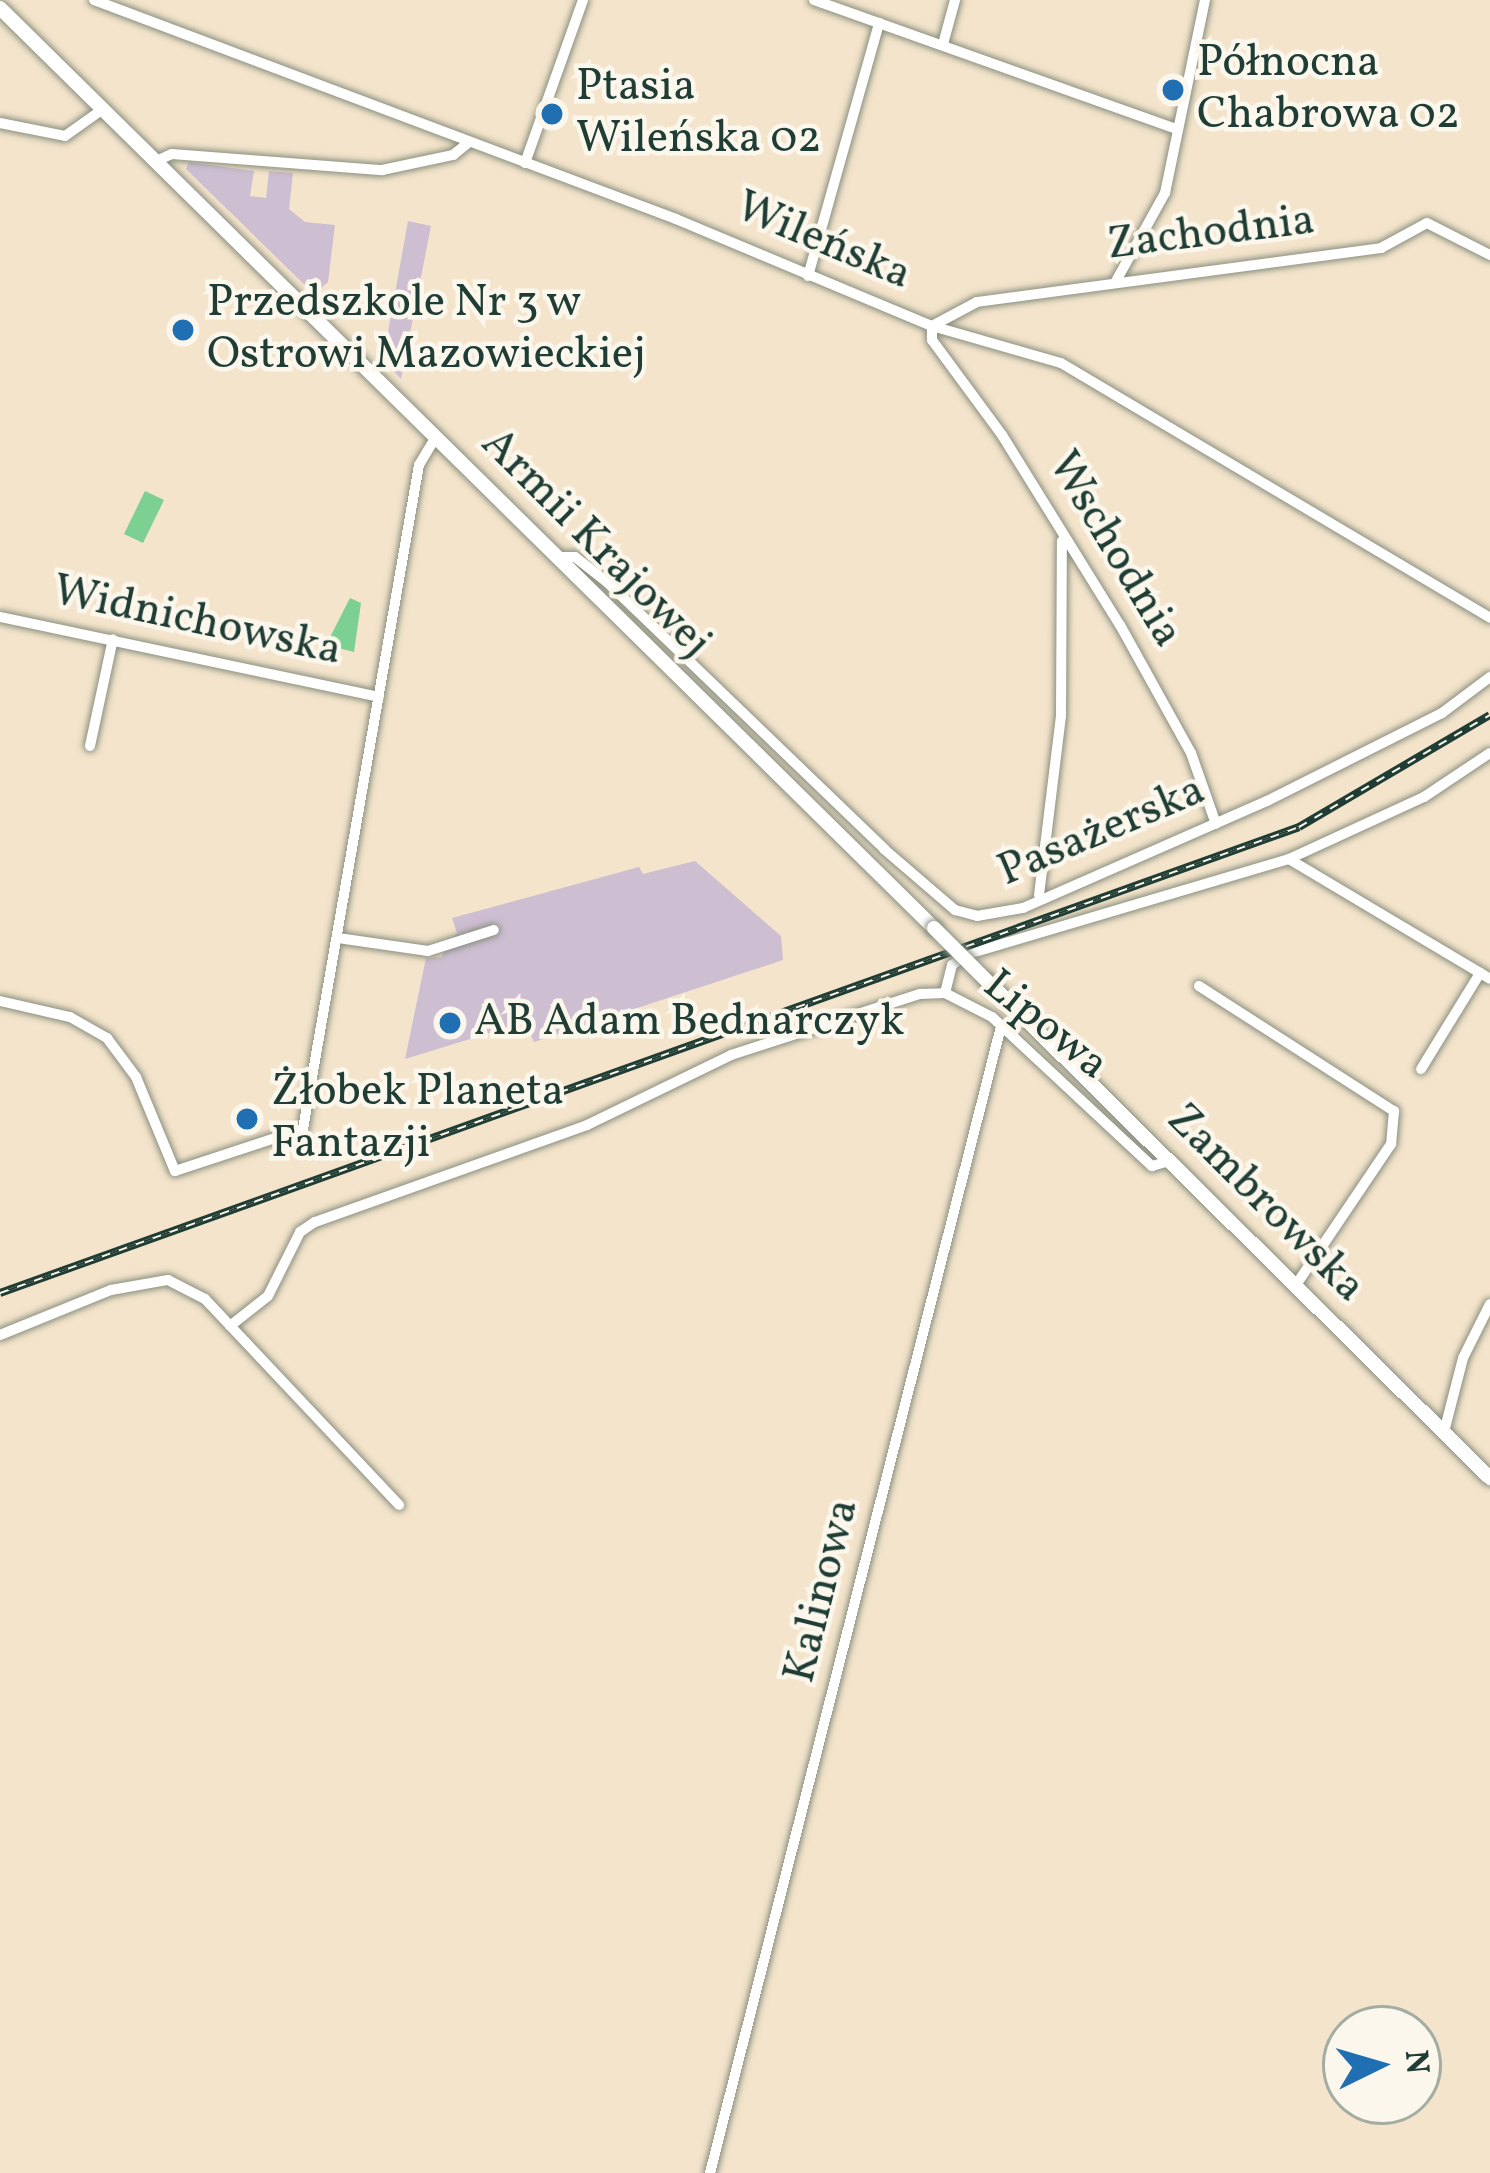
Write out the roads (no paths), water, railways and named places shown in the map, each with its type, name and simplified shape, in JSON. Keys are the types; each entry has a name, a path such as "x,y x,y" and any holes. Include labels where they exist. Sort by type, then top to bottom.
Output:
{"main road":[{"name":"Armii Krajowej","path":"0,8 988,982"},
{"name":"Zambrowska","path":"988,982 1490,1478"}],"street":[{"path":"525,163 583,0"},
{"path":"814,0 1177,129"},
{"path":"943,44 955,0"},
{"path":"1116,280 1165,193 1205,0"},
{"name":"Wileńska","path":"99,1 525,163 932,326 1060,363 1490,618"},
{"path":"808,276 879,23"},
{"path":"0,123 65,136 103,109"},
{"path":"156,160 172,154 382,170 453,154 469,142"},
{"name":"Zachodnia","path":"932,326 977,302 1382,248 1427,223 1490,255"},
{"name":"Wschodnia","path":"932,326 932,340 1002,436 1191,753 1216,824"},
{"path":"0,1001 70,1016 106,1038 136,1077 175,1171 303,1129 419,464 436,437"},
{"path":"1039,895 1061,715 1062,538"},
{"name":"Pasażerska","path":"558,557 575,557 607,582 955,910 990,917 1216,824 1371,752 1490,677"},
{"name":"Widnichowska","path":"0,616 379,697"},
{"path":"90,746 112,639"},
{"path":"945,993 952,965 968,954 1289,859 1424,797 1490,754"},
{"path":"1289,859 1485,976 1421,1069"},
{"path":"338,938 428,951 494,930"},
{"path":"1199,986 1394,1111 1391,1144 1295,1286"},
{"name":"Lipowa","path":"230,1326 268,1296 300,1232 316,1222 587,1126 731,1055 945,993 1001,1026 1152,1166 1170,1161"},
{"name":"Kalinowa","path":"710,2173 1001,1026"},
{"path":"0,1335 148,1279 168,1280 205,1299 399,1505"},
{"path":"1444,1432 1463,1358 1490,1304"}],"railway":[{"path":"0,1293 1299,827 1490,715"}],"place":[{"name":"Północna Chabrowa 02","path":"1173,90"},
{"name":"Ptasia Wileńska 02","path":"552,114"},
{"name":"Przedszkole Nr 3 w Ostrowi Mazowieckiej","path":"183,330"},
{"name":"AB Adam Bednarczyk","path":"450,1023"},
{"name":"Żłobek Planeta Fantazji","path":"247,1119"}]}
